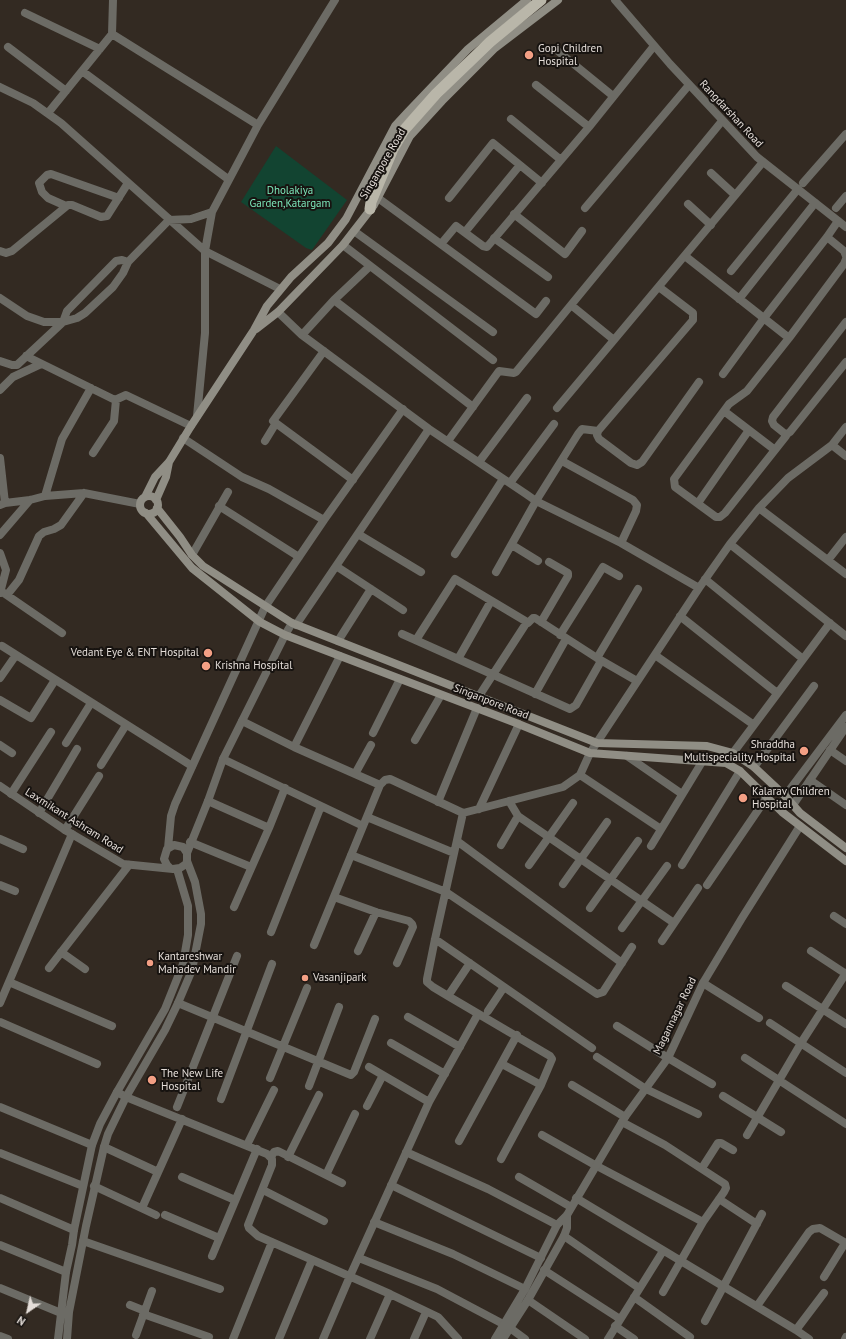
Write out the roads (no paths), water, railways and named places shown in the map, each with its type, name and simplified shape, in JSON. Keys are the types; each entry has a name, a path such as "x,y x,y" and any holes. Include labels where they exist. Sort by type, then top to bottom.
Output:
{"highway":[{"path":"370,209 371,202 393,149 404,130 436,94 490,42 541,0"}],"main road":[{"name":"Singanpore Road","path":"143,501 155,477 169,462 183,438 254,330 266,306 291,277 328,242 346,219 354,207 395,126 468,49 527,0"},
{"name":"Singanpore Road","path":"254,330 278,312 343,245 378,198 410,136 415,130 495,48 558,0"},
{"name":"Singanpore Road","path":"169,462 166,477 156,504 192,555 203,566 265,607 294,624 597,742 707,746 733,753 754,767 785,796 800,813 846,848"},
{"path":"151,497 156,504 154,513 146,513 142,510 143,501 151,497"},
{"name":"Singanpore Road","path":"146,513 192,568 260,622 285,635 519,724 590,753 726,763 740,771 782,812 846,861"}],"street":[{"path":"48,113 112,34 113,0"},
{"path":"198,416 205,333 204,251 212,212 228,179 258,125 335,0"},
{"name":"Rangdarshan Road","path":"615,0 689,85 763,162 800,186 815,203 846,227"},
{"path":"25,14 100,49"},
{"path":"112,34 258,125"},
{"path":"441,244 455,226 487,247 562,160 654,46"},
{"path":"8,47 66,91"},
{"path":"559,52 613,96"},
{"path":"82,71 228,179"},
{"path":"536,85 589,127"},
{"path":"585,208 689,85"},
{"path":"0,88 33,103 61,123 204,251 280,289"},
{"path":"511,119 562,160"},
{"path":"448,441 499,371 516,372 722,121"},
{"path":"731,271 800,186 846,134"},
{"path":"449,198 493,144 495,144 542,183"},
{"path":"557,408 763,162"},
{"path":"465,232 520,165"},
{"path":"711,173 736,195"},
{"path":"66,206 48,198 42,192 39,182 47,175 51,174 119,198"},
{"path":"0,251 6,253 12,252 66,206 72,205 104,217 109,214 128,183"},
{"path":"836,208 846,196"},
{"path":"378,198 536,314 546,301"},
{"path":"739,299 815,203"},
{"path":"688,204 711,225"},
{"path":"0,298 27,316 44,322 63,322 77,318 84,314 119,280 128,262 169,220 191,219 212,212"},
{"path":"514,214 565,254 582,231"},
{"path":"724,374 764,318 838,221"},
{"path":"354,231 493,332"},
{"path":"786,436 725,513 720,517 716,517 675,487 674,479 729,404 747,392 844,264 846,258 844,251 827,237"},
{"path":"494,238 548,277"},
{"path":"343,245 493,360"},
{"path":"685,256 789,338"},
{"path":"0,361 14,366 63,322 67,311 116,261 122,260 128,262"},
{"path":"302,335 334,300 370,266"},
{"path":"659,286 693,313 693,320 598,431 597,435 599,439 631,463 637,465 642,462 699,382"},
{"path":"334,300 473,407"},
{"path":"571,305 614,340"},
{"path":"278,312 302,335 429,428 507,481 536,500 621,542 699,588"},
{"path":"846,322 773,417 772,421 774,425 784,433 787,434 790,432 846,362"},
{"path":"265,441 276,423 274,420 324,351"},
{"path":"26,356 116,400"},
{"path":"0,390 13,377 41,364"},
{"path":"45,496 61,443 91,388"},
{"path":"116,400 126,395 191,426"},
{"path":"479,462 528,398"},
{"path":"93,453 114,421 116,400"},
{"path":"403,409 324,520 265,607 260,622 172,810 168,848 165,852 164,859 167,866 173,868 184,867 190,842 208,800 223,759 285,635 336,566 429,428"},
{"path":"724,411 775,450"},
{"path":"276,423 353,480"},
{"path":"455,554 507,481 554,424"},
{"path":"314,945 380,785 385,780 390,779 463,813 563,787 580,774 597,742 680,616 730,544 759,508 788,478 832,445 846,427"},
{"path":"496,572 536,500 582,429 598,431"},
{"path":"698,503 749,430"},
{"path":"183,438 242,477 268,489 324,520"},
{"path":"832,445 846,456"},
{"path":"0,458 3,504 45,496 84,493 143,501"},
{"path":"562,460 634,500 637,504 636,511 621,542"},
{"path":"192,555 228,492"},
{"path":"2,593 19,580 39,536 44,532 54,529 60,525 84,493"},
{"path":"0,535 30,500"},
{"path":"219,506 300,557"},
{"path":"759,508 846,574"},
{"path":"358,534 421,572"},
{"path":"828,560 846,536"},
{"path":"730,544 846,636"},
{"path":"512,545 538,561"},
{"path":"0,553 6,570 2,593"},
{"path":"541,622 568,576 568,573 549,562"},
{"path":"336,566 403,610"},
{"path":"535,694 563,637 603,567 619,576"},
{"path":"416,640 455,579 527,622"},
{"path":"705,579 803,659"},
{"path":"338,641 371,589"},
{"path":"402,634 458,658 567,709 573,708 638,589"},
{"path":"2,593 62,633"},
{"path":"458,658 490,601"},
{"path":"680,616 778,693"},
{"path":"479,696 527,622 530,622 533,618 637,681"},
{"path":"733,753 830,623"},
{"path":"2,646 192,766"},
{"path":"0,678 16,655"},
{"path":"655,655 754,725"},
{"path":"294,747 340,656"},
{"path":"373,733 400,679"},
{"path":"0,700 31,718 55,680"},
{"path":"754,767 814,686"},
{"path":"415,740 441,695"},
{"path":"66,743 91,703"},
{"path":"438,802 477,708"},
{"path":"785,796 846,715"},
{"path":"242,721 294,747 380,785"},
{"path":"479,809 519,724"},
{"path":"101,764 126,725"},
{"path":"793,805 846,727"},
{"path":"11,794 51,732"},
{"path":"0,745 12,753"},
{"path":"356,774 371,745"},
{"path":"39,813 77,749"},
{"path":"830,750 846,761"},
{"path":"627,756 682,794"},
{"path":"223,759 363,826"},
{"path":"651,846 702,762"},
{"path":"682,865 740,771"},
{"path":"580,774 661,829"},
{"path":"0,1003 69,832 99,776"},
{"path":"810,780 846,805"},
{"name":"Laxmikant Ashram Road","path":"0,786 39,813 118,861 128,865 173,868"},
{"path":"234,906 285,788"},
{"path":"707,885 767,797"},
{"path":"208,800 269,828"},
{"path":"509,801 518,816 674,924"},
{"path":"529,865 573,803"},
{"path":"271,932 321,806"},
{"path":"463,813 427,979 429,984 550,1056 552,1059 541,1085 501,1159"},
{"path":"367,816 454,853"},
{"path":"501,845 518,816"},
{"path":"563,884 607,822"},
{"name":"Magannagar Road","path":"503,1339 507,1326 557,1225 569,1211 595,1165 624,1120 668,1058 703,983 800,826"},
{"path":"0,839 23,849"},
{"path":"457,841 622,963"},
{"path":"590,908 638,841"},
{"path":"190,842 251,867"},
{"path":"66,1339 69,1312 94,1186 108,1134 126,1097 165,1030 192,970 201,924 197,888 185,850 179,846 172,846 168,848"},
{"path":"351,855 446,892 597,994 603,992 632,947"},
{"name":"Laxmikant Ashram Road","path":"139,865 164,859"},
{"path":"49,968 128,865"},
{"path":"622,928 667,866"},
{"path":"58,1339 66,1272 92,1145 100,1124 117,1092 165,1008 183,964 188,935 188,906 173,868"},
{"path":"0,885 15,891"},
{"path":"662,941 698,888"},
{"path":"334,897 376,912 409,921 412,924 413,927 396,963"},
{"path":"358,951 376,912"},
{"path":"834,916 846,924"},
{"path":"435,939 592,1048"},
{"path":"747,1135 801,1043 846,974 811,951"},
{"path":"61,952 85,969"},
{"path":"177,1107 237,956"},
{"path":"448,996 470,963"},
{"path":"221,1099 272,964"},
{"path":"9,982 112,1026"},
{"path":"703,983 759,1018"},
{"path":"786,986 846,1024"},
{"path":"488,1011 504,987"},
{"path":"270,1078 307,988"},
{"path":"178,1003 351,1075 354,1072 375,1019"},
{"path":"309,1086 339,1007"},
{"path":"323,1339 374,1222 429,1102 478,1014"},
{"path":"408,1018 460,1047"},
{"path":"0,1022 97,1064"},
{"path":"770,1023 846,1073"},
{"path":"617,1026 712,1084"},
{"path":"459,1141 517,1036"},
{"path":"391,1043 445,1074"},
{"path":"597,1057 646,1089 698,1114"},
{"path":"745,1058 846,1124"},
{"path":"502,1064 541,1085"},
{"path":"369,1066 429,1102"},
{"path":"367,1106 383,1075"},
{"path":"572,1085 725,1184 726,1188 703,1222 663,1292"},
{"path":"247,1145 274,1090"},
{"path":"117,1092 126,1097 257,1149 271,1157"},
{"path":"288,1157 319,1095"},
{"path":"723,1096 781,1132"},
{"path":"0,1107 92,1145"},
{"path":"326,1175 356,1114"},
{"path":"142,1208 182,1119"},
{"path":"542,1135 703,1222"},
{"path":"702,1168 718,1143 721,1143 734,1150"},
{"path":"104,1146 158,1172"},
{"path":"212,1256 257,1149"},
{"path":"342,1183 276,1151 271,1157 272,1165 248,1225 249,1228 258,1236 350,1276 438,1317 458,1339"},
{"path":"406,1152 488,1189 557,1225"},
{"path":"0,1153 83,1186"},
{"path":"182,1177 235,1200"},
{"path":"518,1177 569,1211"},
{"path":"391,1185 541,1258"},
{"path":"94,1186 156,1215"},
{"path":"262,1190 324,1221"},
{"path":"0,1198 74,1230"},
{"path":"576,1198 757,1306 809,1339"},
{"path":"719,1200 757,1224"},
{"name":"Magannagar Road","path":"495,1339 528,1300 564,1236 567,1228 569,1211"},
{"path":"705,1321 762,1214"},
{"path":"165,1215 219,1238"},
{"path":"374,1222 453,1254 525,1289"},
{"path":"757,1306 813,1228 820,1228 846,1243 824,1277"},
{"path":"564,1236 639,1288"},
{"path":"83,1241 220,1289"},
{"path":"233,1339 272,1242"},
{"path":"0,1245 66,1272"},
{"path":"608,1339 663,1251"},
{"path":"359,1258 437,1289 507,1326 525,1339"},
{"path":"279,1339 312,1260"},
{"path":"544,1270 618,1323 634,1339"},
{"path":"0,1288 61,1313"},
{"path":"136,1335 152,1291"},
{"path":"796,1330 824,1293"},
{"path":"370,1339 390,1294"},
{"path":"634,1297 690,1337"},
{"path":"528,1300 585,1339"},
{"path":"130,1305 190,1335 209,1337"},
{"path":"414,1339 426,1312"},
{"path":"0,1336 8,1339"}],"place":[{"name":"Gopi Children Hospital","path":"529,55"},
{"name":"Vedant Eye & ENT Hospital","path":"208,653"},
{"name":"Krishna Hospital","path":"206,666"},
{"name":"Shraddha Multispeciality Hospital","path":"804,751"},
{"name":"Kalarav Children Hospital","path":"743,798"},
{"name":"Kantareshwar Mahadev Mandir","path":"150,963"},
{"name":"Vasanjipark","path":"305,978"},
{"name":"The New Life Hospital","path":"152,1080"}],"park label":[{"name":"Dholakiya Garden,Katargam","path":"290,197"}]}
